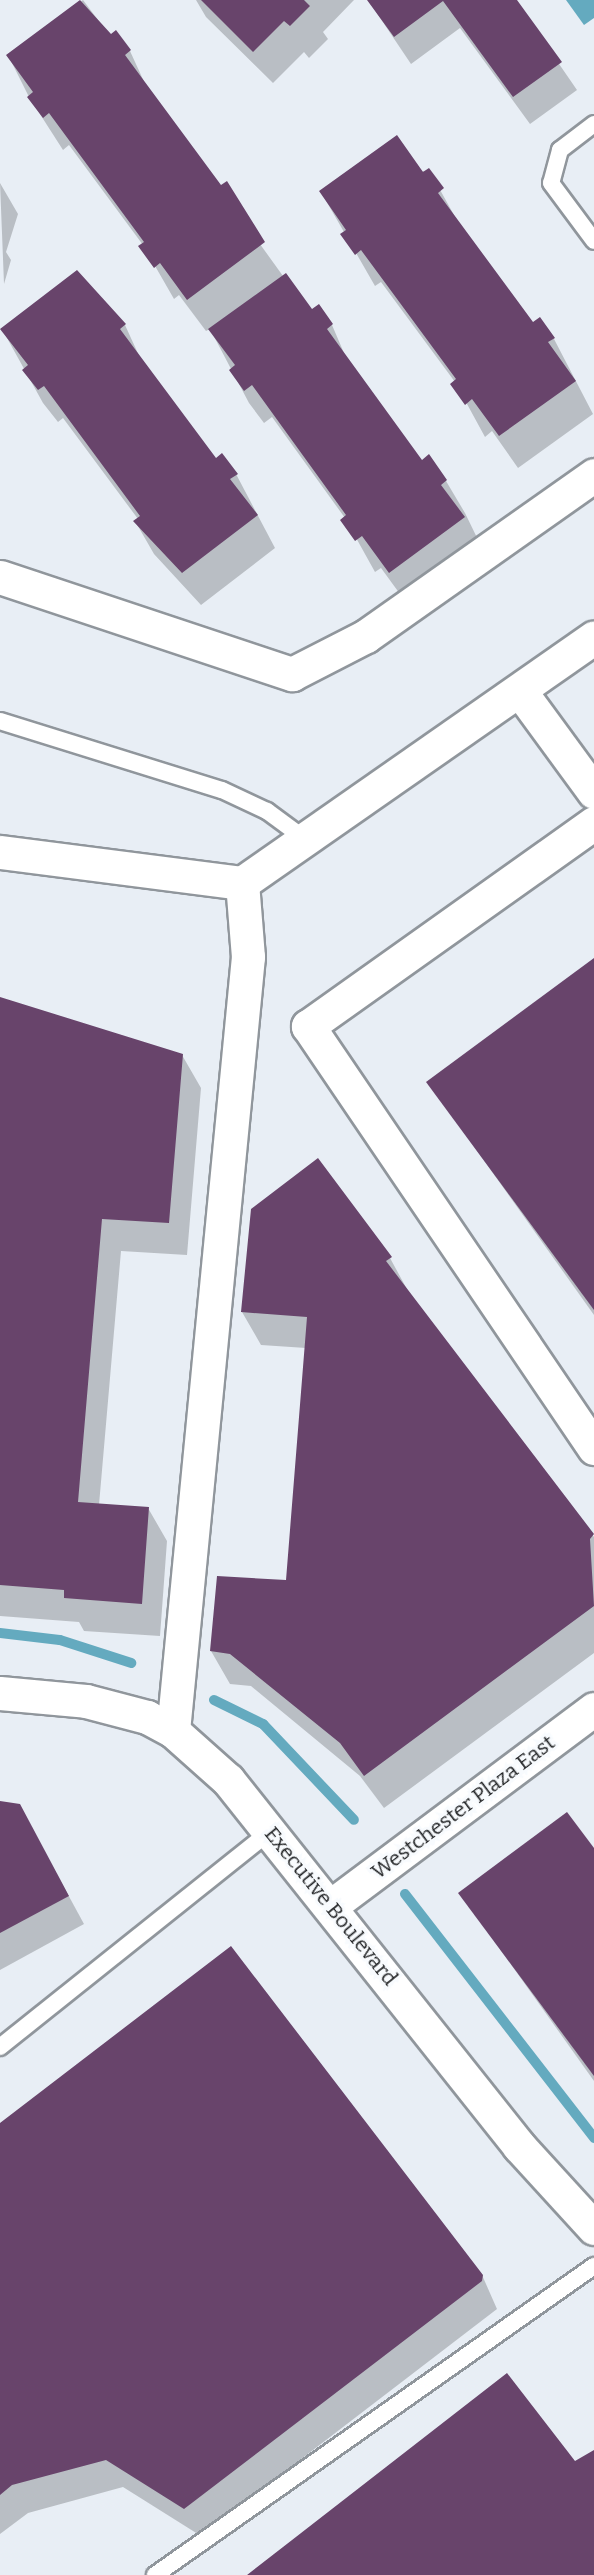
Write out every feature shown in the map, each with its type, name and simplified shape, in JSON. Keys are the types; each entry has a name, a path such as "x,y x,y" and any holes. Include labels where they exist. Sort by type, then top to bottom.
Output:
{"street":[{"path":"0,577 292,674 366,636 594,475"},
{"path":"0,852 242,884 594,637"},
{"path":"520,691 594,792"},
{"path":"594,823 308,1026 594,1448"},
{"path":"173,1731 248,957 242,884"},
{"name":"Executive Boulevard","path":"0,1693 86,1701 147,1717 173,1731 228,1780 332,1905 519,2146 594,2228"},
{"name":"Westchester Plaza East","path":"332,1905 592,1713"}],"lane":[{"path":"594,124 560,150 551,183 594,241"},
{"path":"0,721 222,790 267,811 306,839"},
{"path":"0,2047 271,1831"},
{"path":"154,2575 594,2266"}],"water":[{"path":"566,0 594,0 594,18 584,25"}],"building":[{"path":"80,0 111,34 116,30 131,50 125,55 221,185 227,181 265,242 187,300 160,263 154,268 138,246 144,242 49,113 43,118 27,97 33,92 6,55"},
{"path":"201,0 304,0 310,6 290,26 284,21 253,52"},
{"path":"367,0 517,0 562,62 513,97 443,1 394,37"},
{"path":"397,135 423,172 429,168 444,188 438,193 533,322 540,317 555,338 548,342 576,381 499,436 472,399 465,405 450,384 456,379 361,250 355,255 340,234 346,230 319,191"},
{"path":"77,270 126,324 120,329 216,458 222,453 238,474 230,479 258,515 182,573 133,521 140,516 44,386 38,390 22,370 28,365 0,329"},
{"path":"286,273 312,309 319,304 333,324 327,329 422,460 429,454 447,480 441,485 465,517 389,573 362,536 355,541 340,520 346,515 252,385 244,391 229,370 235,365 208,329"},
{"path":"594,958 594,1310 426,1082"},
{"path":"0,997 183,1054 169,1223 102,1219 78,1502 149,1507 142,1604 64,1598 64,1590 0,1585"},
{"path":"318,1158 392,1257 386,1261 594,1534 590,1539 594,1606 364,1776 340,1743 230,1654 210,1651 217,1576 286,1580 307,1317 241,1312 251,1209"},
{"path":"0,1801 20,1804 69,1896 0,1933"},
{"path":"567,1812 594,1848 594,2076 458,1893"},
{"path":"231,1946 483,2275 482,2281 184,2509 106,2460 12,2485 0,2495 0,2123"},
{"path":"507,2373 575,2461 594,2450 594,2575 247,2575"}],"waterway":[{"path":"0,1633 60,1640 131,1663"},
{"path":"214,1700 263,1724 354,1820"},
{"path":"405,1894 594,2138"}]}
